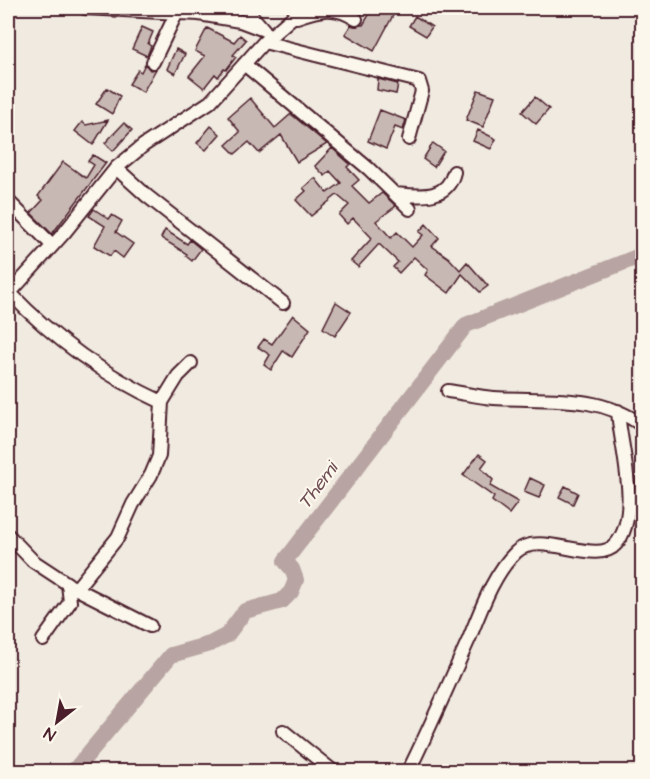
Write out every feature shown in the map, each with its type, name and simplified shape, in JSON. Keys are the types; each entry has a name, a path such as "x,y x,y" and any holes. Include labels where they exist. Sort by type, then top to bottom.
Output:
{"street":[{"path":"85,8 177,12 232,19 266,36 418,81 422,91 410,139"},
{"path":"245,8 266,36"},
{"path":"162,402 120,382 77,353 9,294 116,168 144,145 200,110 244,64 266,36 293,18 303,8"},
{"path":"293,18 321,8 344,11 356,19"},
{"path":"153,62 177,12"},
{"path":"244,64 410,209"},
{"path":"116,168 147,196 283,303"},
{"path":"395,194 422,197 443,192 451,182 454,172"},
{"path":"8,201 52,245"},
{"path":"44,640 70,602 72,586 118,537 132,504 151,475 159,456 162,402 178,376 191,363"},
{"path":"448,391 492,398 579,400 618,411 642,425"},
{"path":"408,771 487,598 505,566 518,550 533,543 603,551 610,550 620,538 630,481 618,411"},
{"path":"8,535 33,561 72,586 150,626"},
{"path":"283,731 334,771"}],"building":[{"path":"373,8 397,8 374,51 345,34 351,25 363,25"},
{"path":"415,16 432,27 426,36 409,26"},
{"path":"142,27 153,32 148,44 151,46 147,56 132,49"},
{"path":"207,28 234,42 240,35 246,40 233,55 236,57 226,70 224,69 218,77 215,74 204,88 189,76 205,56 195,51"},
{"path":"176,49 185,54 175,74 167,69"},
{"path":"145,64 150,70 156,69 143,92 129,84 138,70 141,72"},
{"path":"378,79 398,84 396,94 377,90"},
{"path":"107,88 120,96 112,114 96,104"},
{"path":"478,90 495,96 483,127 466,120"},
{"path":"535,97 549,109 536,124 522,112"},
{"path":"250,98 275,128 291,114 327,144 297,162 281,135 259,153 249,142 235,154 226,145 240,132 228,117"},
{"path":"380,110 406,120 403,130 395,127 386,149 368,141"},
{"path":"108,120 93,145 75,131 82,122 86,125"},
{"path":"124,123 132,130 113,151 105,143"},
{"path":"211,126 220,134 206,150 197,143"},
{"path":"478,130 496,139 491,149 473,141"},
{"path":"433,143 444,151 434,167 423,159"},
{"path":"332,148 350,164 347,167 359,180 352,186 369,203 382,193 396,206 376,221 391,238 397,232 412,247 423,235 419,232 426,224 439,238 432,246 449,258 460,270 467,262 488,286 480,292 462,274 449,293 425,275 428,270 414,257 399,273 393,267 398,262 379,244 358,267 351,261 372,238 353,218 347,224 339,215 349,205 337,195 311,216 296,200 306,191 303,188 315,178 327,193 341,183 330,171 325,176 315,166"},
{"path":"93,155 106,163 52,234 31,213 43,200 38,196 63,162 86,178 94,165 88,161"},
{"path":"94,209 109,219 112,215 122,221 116,232 133,244 123,258 114,251 110,256 94,246 105,226 89,216"},
{"path":"165,230 187,244 190,240 201,249 192,261 186,256 187,254 161,238"},
{"path":"336,302 351,312 335,336 323,328"},
{"path":"293,315 310,329 292,357 283,351 271,370 264,365 270,355 258,347 264,339 272,344"},
{"path":"479,454 487,460 481,468 493,480 490,486 518,502 509,514 492,501 494,497 463,475"},
{"path":"530,478 545,485 539,498 524,492"},
{"path":"565,486 578,493 573,504 559,497"}],"waterway":[{"name":"Themi","path":"73,772 171,655 210,644 227,635 245,611 282,601 291,592 296,580 292,569 285,561 466,325 642,255"}]}
